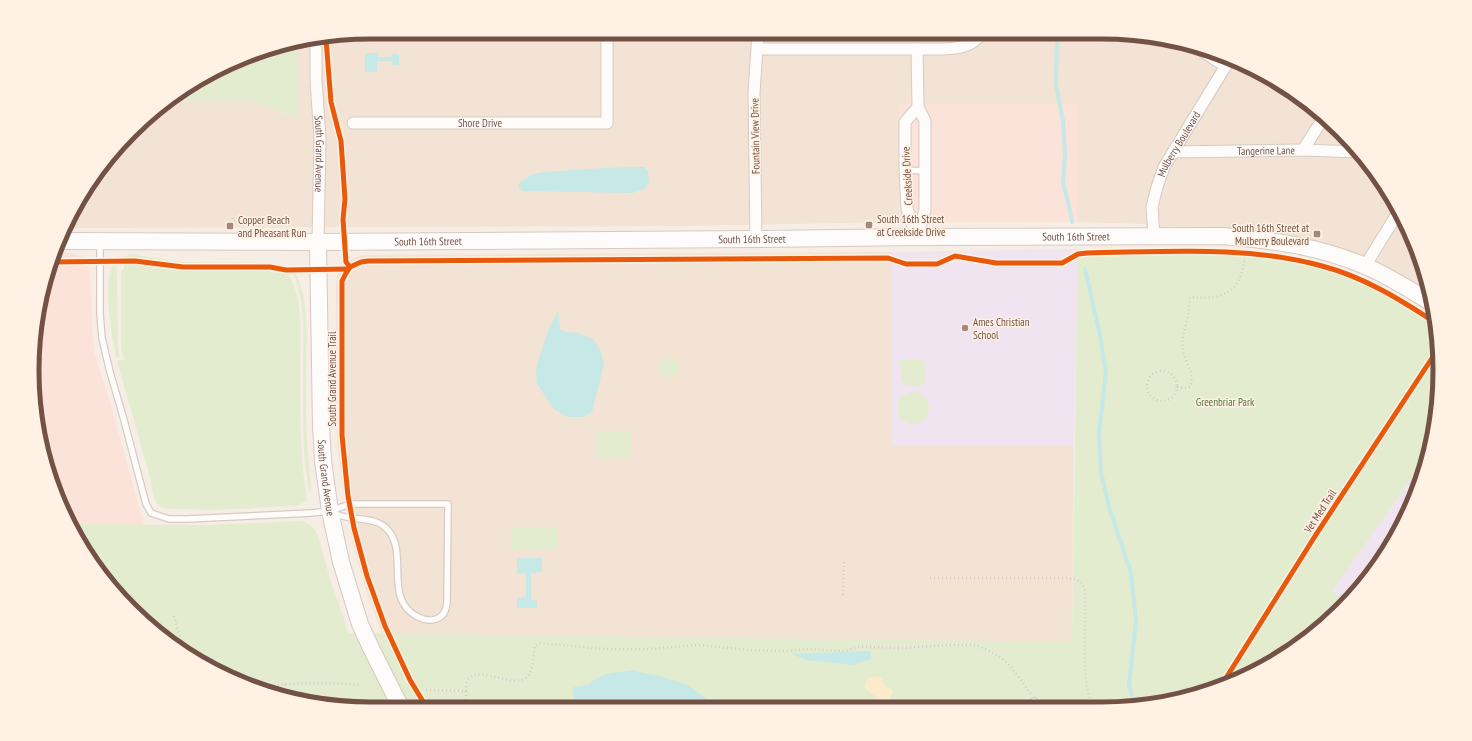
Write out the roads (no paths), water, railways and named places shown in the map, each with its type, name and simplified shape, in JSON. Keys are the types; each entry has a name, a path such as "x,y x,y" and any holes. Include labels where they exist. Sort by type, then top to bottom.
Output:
{"main road":[{"name":"South 16th Street","path":"65,242 318,242 1222,236 1264,239 1312,248 1365,266 1399,283 1425,299"},
{"name":"South Grand Avenue","path":"318,242 321,426 323,461 330,511 341,562 360,624 398,702"}],"street":[{"name":"Shore Drive","path":"353,123 607,123 607,39"},
{"name":"Fountain View Drive","path":"756,239 754,94 758,39"},
{"path":"758,49 960,48 970,43 974,39"},
{"name":"South Grand Avenue","path":"316,44 316,81 320,138 318,242"},
{"name":"Creekside Drive","path":"917,49 918,107 925,121 925,210 917,237"},
{"name":"Mulberry Boulevard","path":"1154,236 1152,207 1164,167 1227,64"},
{"name":"Creekside Drive","path":"917,237 907,209 905,122 918,107"},
{"path":"1303,150 1321,122"},
{"name":"Tangerine Lane","path":"1173,152 1303,150 1351,152"},
{"path":"1365,266 1395,217"}],"lane":[{"path":"905,170 925,171"},
{"path":"100,242 100,314 102,338 146,504 151,513 160,517 175,519 330,511 350,504 448,504 447,603 445,612 440,618 431,620 422,619 414,615 403,602 397,583 395,543 387,528 370,520 340,517 330,511"}],"water":[{"path":"365,53 378,53 377,57 392,57 392,54 399,54 399,65 393,65 392,61 377,61 377,72 365,72"},
{"path":"644,167 648,171 649,182 644,189 632,193 523,191 518,187 520,182 533,174 545,172"},
{"path":"558,311 560,329 565,332 578,333 594,340 601,352 604,364 592,412 583,417 569,417 555,410 537,384 537,364 550,326"},
{"path":"517,558 542,558 542,572 531,573 531,600 537,601 537,608 517,608 517,598 526,597 526,574 517,573"},
{"path":"870,651 871,659 852,665 807,660 791,654"},
{"path":"635,670 642,673 656,675 688,685 712,702 572,702 574,687 588,685 595,679 605,674"}],"waterway":[{"path":"1057,39 1056,85 1063,121 1065,156 1063,183 1072,222"},
{"path":"1085,269 1100,335 1106,373 1099,433 1101,472 1109,507 1131,573 1136,621 1129,686 1134,700"}],"place":[{"name":"South 16th Street at Creekside Drive","path":"869,225"},
{"name":"Copper Beach and Pheasant Run","path":"230,226"},
{"name":"South 16th Street at Mulberry Boulevard","path":"1317,234"},
{"name":"Ames Christian School","path":"965,328"}],"park label":[{"name":"Greenbriar Park","path":"1225,402"}]}
